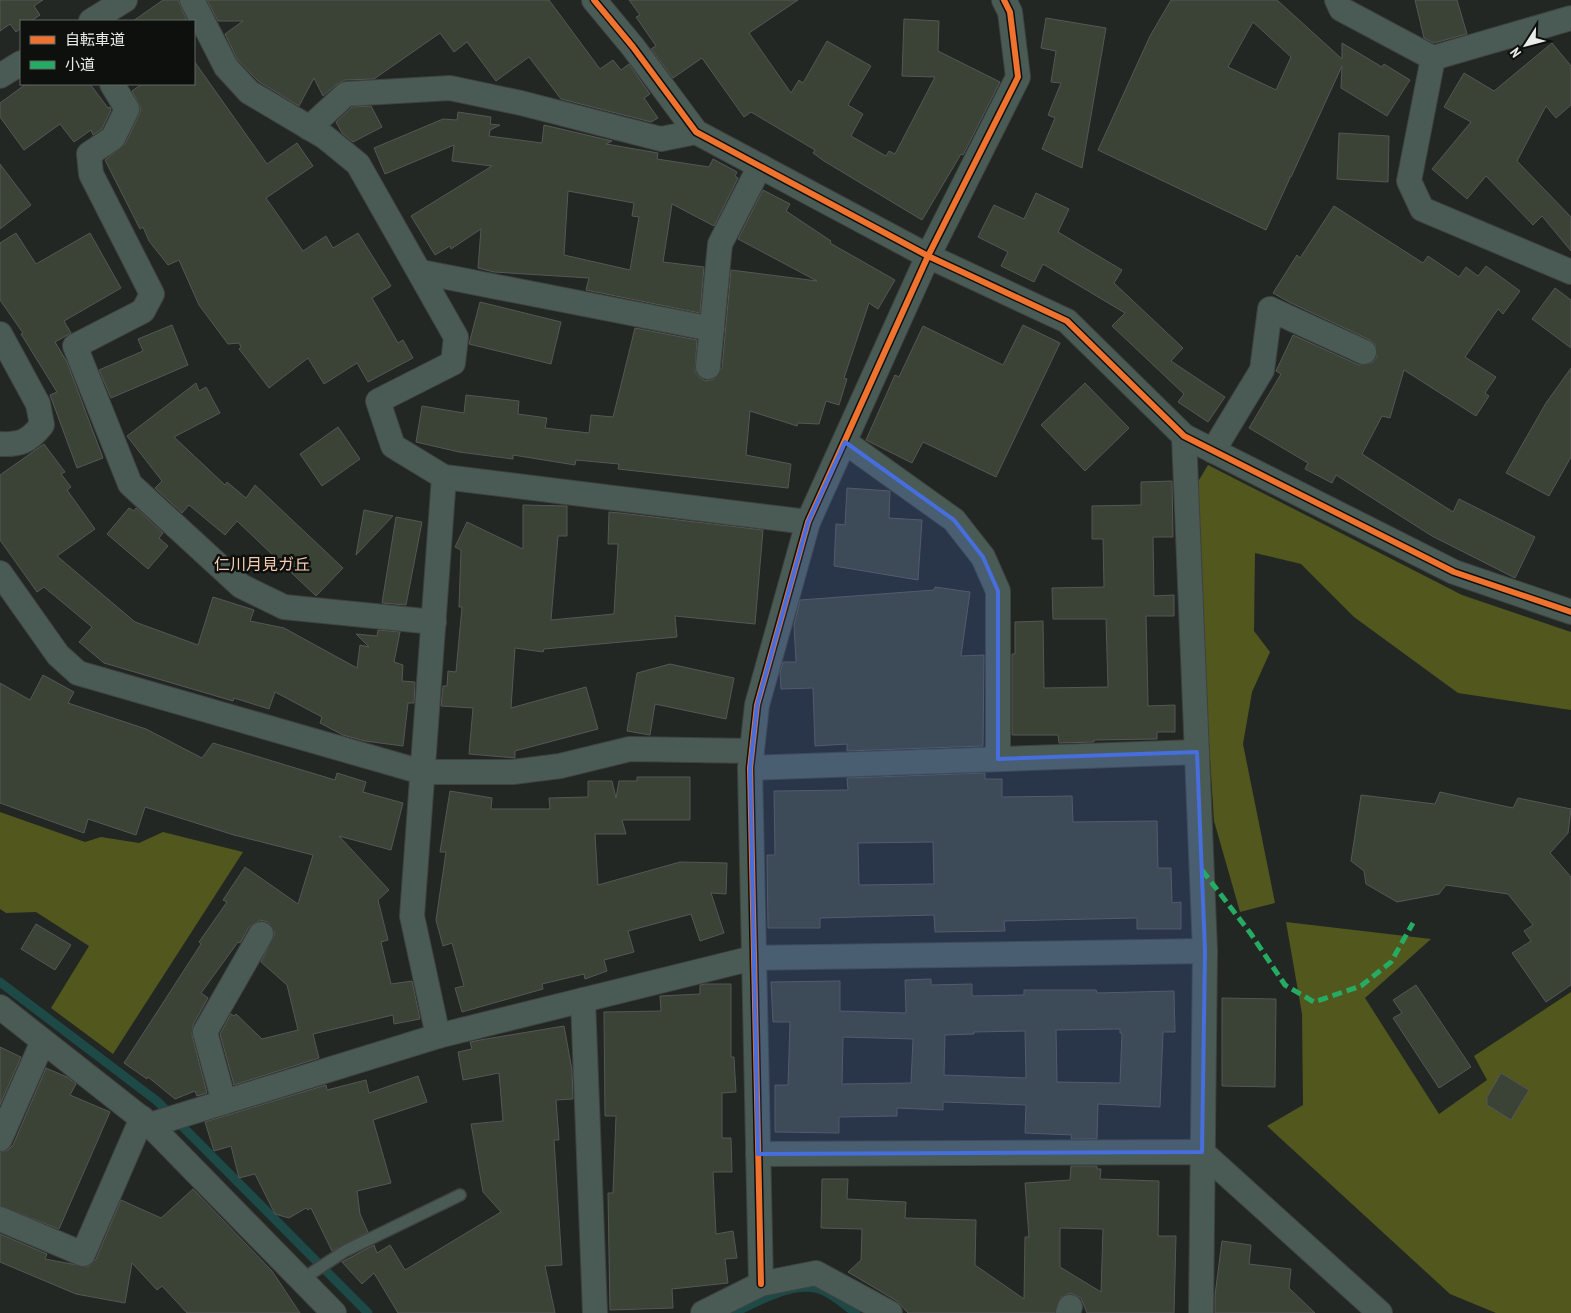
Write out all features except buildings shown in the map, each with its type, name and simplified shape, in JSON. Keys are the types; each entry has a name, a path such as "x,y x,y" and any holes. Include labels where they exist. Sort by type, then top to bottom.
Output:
{"street":[{"path":"93,20 125,0"},
{"path":"192,0 226,68 249,92 325,137 358,164 456,337 454,363 378,401 393,446 444,476 808,522"},
{"path":"594,0 633,47 696,132 928,256 1067,320 1184,436 1454,572 1570,607"},
{"path":"761,1284 753,958 751,759 757,705 808,522 928,256 1018,77 1010,12 1004,0"},
{"path":"1337,0 1341,9 1433,58 1571,18"},
{"path":"1433,58 1410,181 1422,209 1571,272"},
{"path":"0,76 20,64"},
{"path":"113,85 126,108 113,138 89,154 91,174 152,294 142,311 76,346 130,484 241,586 284,607 434,622"},
{"path":"309,128 346,94 450,88 521,103 661,139 696,132"},
{"path":"708,367 720,244 760,166"},
{"path":"420,272 712,329"},
{"path":"1213,451 1262,370 1270,309 1364,352"},
{"path":"0,334 38,404 42,425 31,438 14,444 0,444"},
{"path":"1184,436 1205,952 1201,1313"},
{"path":"845,442 954,520 983,557 998,592 998,759"},
{"path":"438,1036 412,916 444,476"},
{"path":"0,573 58,655 78,673 422,772 513,772 560,766 630,749 751,759 998,759 1197,752"},
{"path":"224,1102 206,1032 261,934"},
{"path":"149,1122 192,1112 438,1036 753,958 1205,952"},
{"path":"583,1000 595,1313"},
{"path":"0,1007 149,1122 304,1278 334,1313"},
{"path":"0,1139 43,1041"},
{"path":"0,1219 84,1254 149,1122"},
{"path":"758,1154 1202,1152 1380,1313"},
{"path":"703,1313 761,1284 816,1273 890,1313"}],"lane":[{"path":"304,1278 337,1256 460,1195"}],"highlighted area":[{"path":"845,442 954,520 983,557 998,591 998,759 1197,752 1205,951 1202,1152 758,1154 750,768 757,705 808,522"}],"green space":[{"path":"1208,465 1462,595 1571,632 1571,710 1458,693 1354,617 1301,564 1255,553 1254,631 1270,652 1252,692 1243,744 1275,903 1240,912 1214,821 1193,490"},
{"path":"0,812 85,842 101,837 139,843 163,832 243,852 113,1054 51,1008 89,946 36,912 6,913 0,909"},
{"path":"1286,922 1431,939 1365,998 1439,1114 1487,1080 1474,1056 1571,992 1571,1313 1496,1313 1450,1294 1267,1126 1303,1105 1302,1014"}],"waterway":[{"path":"0,982 157,1101 368,1313"},
{"path":"733,1313 777,1293 801,1287 824,1291 856,1313"}],"marked path":[{"path":"1202,870 1251,934 1285,985 1314,1002 1361,986 1391,962 1413,923"}],"cycle path":[{"path":"594,0 633,47 696,132 928,256 1067,321 1184,436 1454,572 1571,612"},
{"path":"761,1284 750,768 757,705 808,522 928,256 1018,77 1010,12 1004,0"}],"district":[{"name":"仁川月見ガ丘","path":"262,564"}]}
